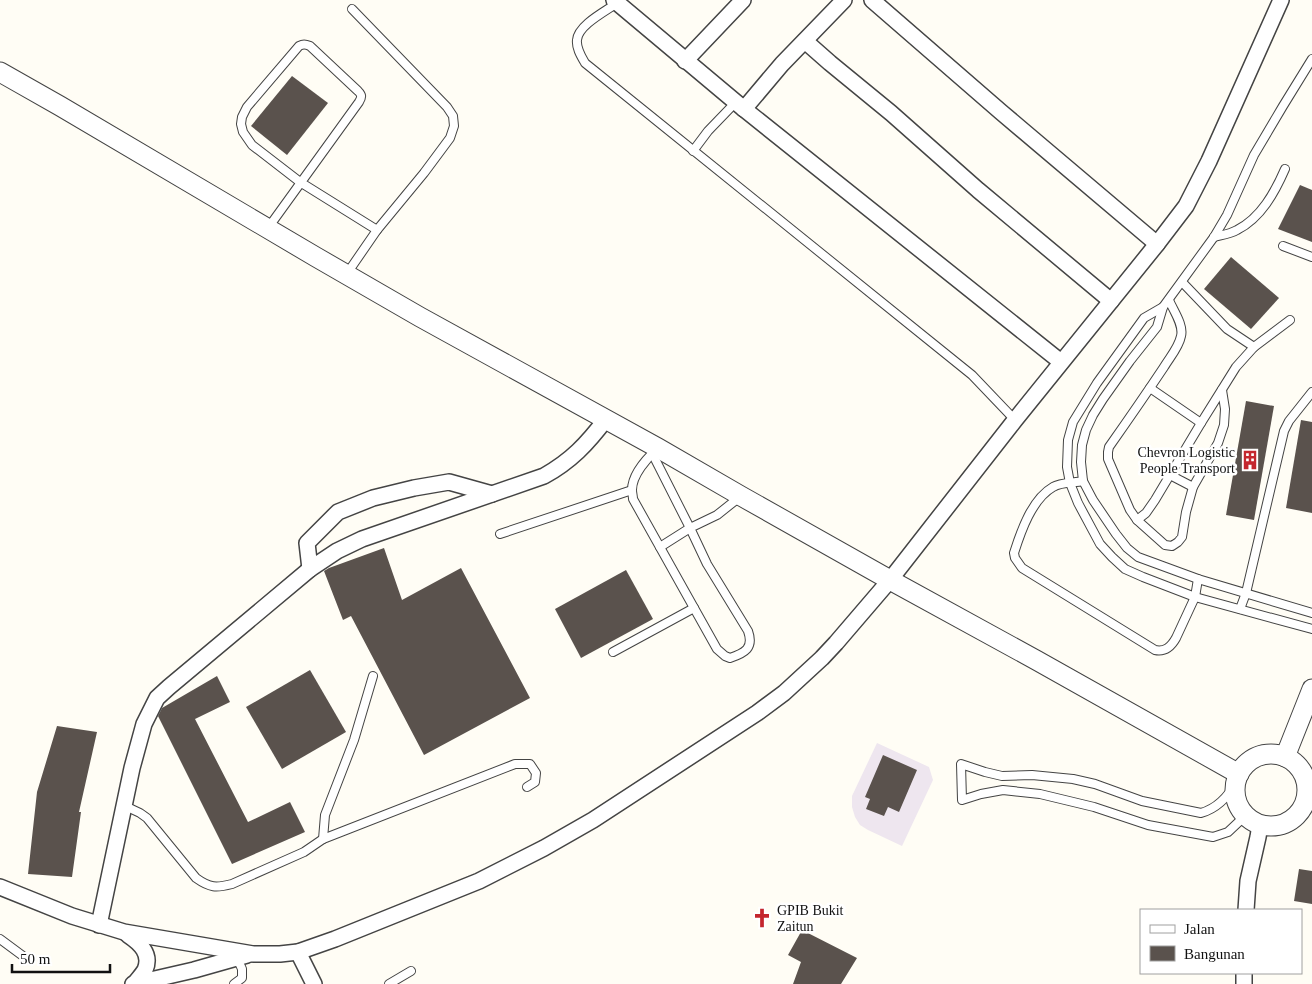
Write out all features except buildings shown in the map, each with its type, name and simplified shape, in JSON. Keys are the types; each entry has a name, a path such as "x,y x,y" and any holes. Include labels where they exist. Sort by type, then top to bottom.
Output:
{"street":[{"path":"685,60 743,0"},
{"path":"739,106 844,0"},
{"path":"872,0 1000,112 1157,244"},
{"path":"0,887 64,913 124,932 253,954 298,952 479,881 544,848 593,820 757,713 809,671 836,643 890,580 1186,206 1281,0"},
{"path":"617,1 739,106 1061,362"},
{"path":"805,41 891,113 978,190 1111,301"},
{"path":"0,72 346,275 606,419 655,450 1036,660 1237,778"},
{"path":"99,925 132,768 144,724 157,698 310,569 336,551 362,539 544,476 573,456 590,440 606,419"},
{"path":"310,569 308,542 338,512 373,498 449,482 492,494"},
{"path":"1285,757 1312,688"},
{"path":"1274,754 1285,757 1300,768 1305,777 1308,808 1290,821 1280,825 1270,826 1253,820 1238,806 1235,794 1237,778 1245,765 1254,759 1274,754"},
{"path":"1246,909 1248,881 1258,837 1253,820"},
{"path":"124,932 141,945 146,952 147,962 145,970 134,984"},
{"path":"298,952 314,984"},
{"path":"134,984 253,954"}],"lane":[{"path":"617,1 582,28 576,38 578,51 585,63 972,375 1015,420"},
{"path":"346,275 377,230 450,138 454,126 454,116 447,107 352,9"},
{"path":"267,228 300,182 362,97 319,54 306,44 299,46 247,108 242,117 243,132 252,145 300,182 377,230"},
{"path":"1312,59 1282,106 1254,156 1227,215 1214,237 1166,304 1157,327 1103,399 1086,430 1082,445 1081,462 1083,481 1109,525 1127,548 1138,557 1198,579 1312,613"},
{"path":"693,151 708,131 739,106"},
{"path":"1214,237 1236,231 1253,219 1267,204 1285,168"},
{"path":"1283,246 1312,257"},
{"path":"1182,282 1227,329 1254,347"},
{"path":"1166,304 1180,322 1182,336 1150,388 1109,447 1108,452 1111,469 1130,510 1164,545 1172,546 1182,537 1193,487 1218,442 1224,425 1225,409 1222,390"},
{"path":"1166,304 1144,318 1097,383 1073,422 1068,440 1066,467 1078,502 1095,535 1112,557 1125,569 1195,597 1312,629"},
{"path":"1138,520 1156,500 1236,367 1254,347 1290,320"},
{"path":"1150,388 1201,423"},
{"path":"1240,609 1246,593 1284,431 1312,392"},
{"path":"655,450 707,564 751,637 747,649 740,655 730,658 717,649 633,499 632,490 634,480 640,469 655,450"},
{"path":"1170,475 1193,487"},
{"path":"1083,481 1054,486 1043,495 1026,522 1014,553 1022,568 1155,650 1161,651 1173,644 1195,597 1198,579"},
{"path":"500,534 632,490"},
{"path":"660,548 690,528 716,515 741,496"},
{"path":"1095,535 1109,525"},
{"path":"613,652 694,608"},
{"path":"323,839 325,815 354,740 373,676"},
{"path":"124,805 140,813 153,824 196,878 212,887 221,887 232,884 304,852 323,839 515,764 530,764 536,773 536,782 527,787"},
{"path":"1237,778 1222,802 1201,813 1142,802 1095,784 1073,779 1056,776 1002,776 961,764 962,800 1003,790 1040,794 1094,807 1148,825 1213,837 1253,820"},
{"path":"1002,776 1003,790"},
{"path":"0,939 27,959"},
{"path":"234,984 242,978 242,968 237,958"},
{"path":"389,984 411,971"}],"shaded area":[{"path":"877,743 929,767 933,780 902,846 860,825 852,807 852,796"}],"place":[{"name":"Chevron Logistic People Transport","path":"1250,460"},
{"name":"GPIB Bukit Zaitun","path":"762,918"}]}
